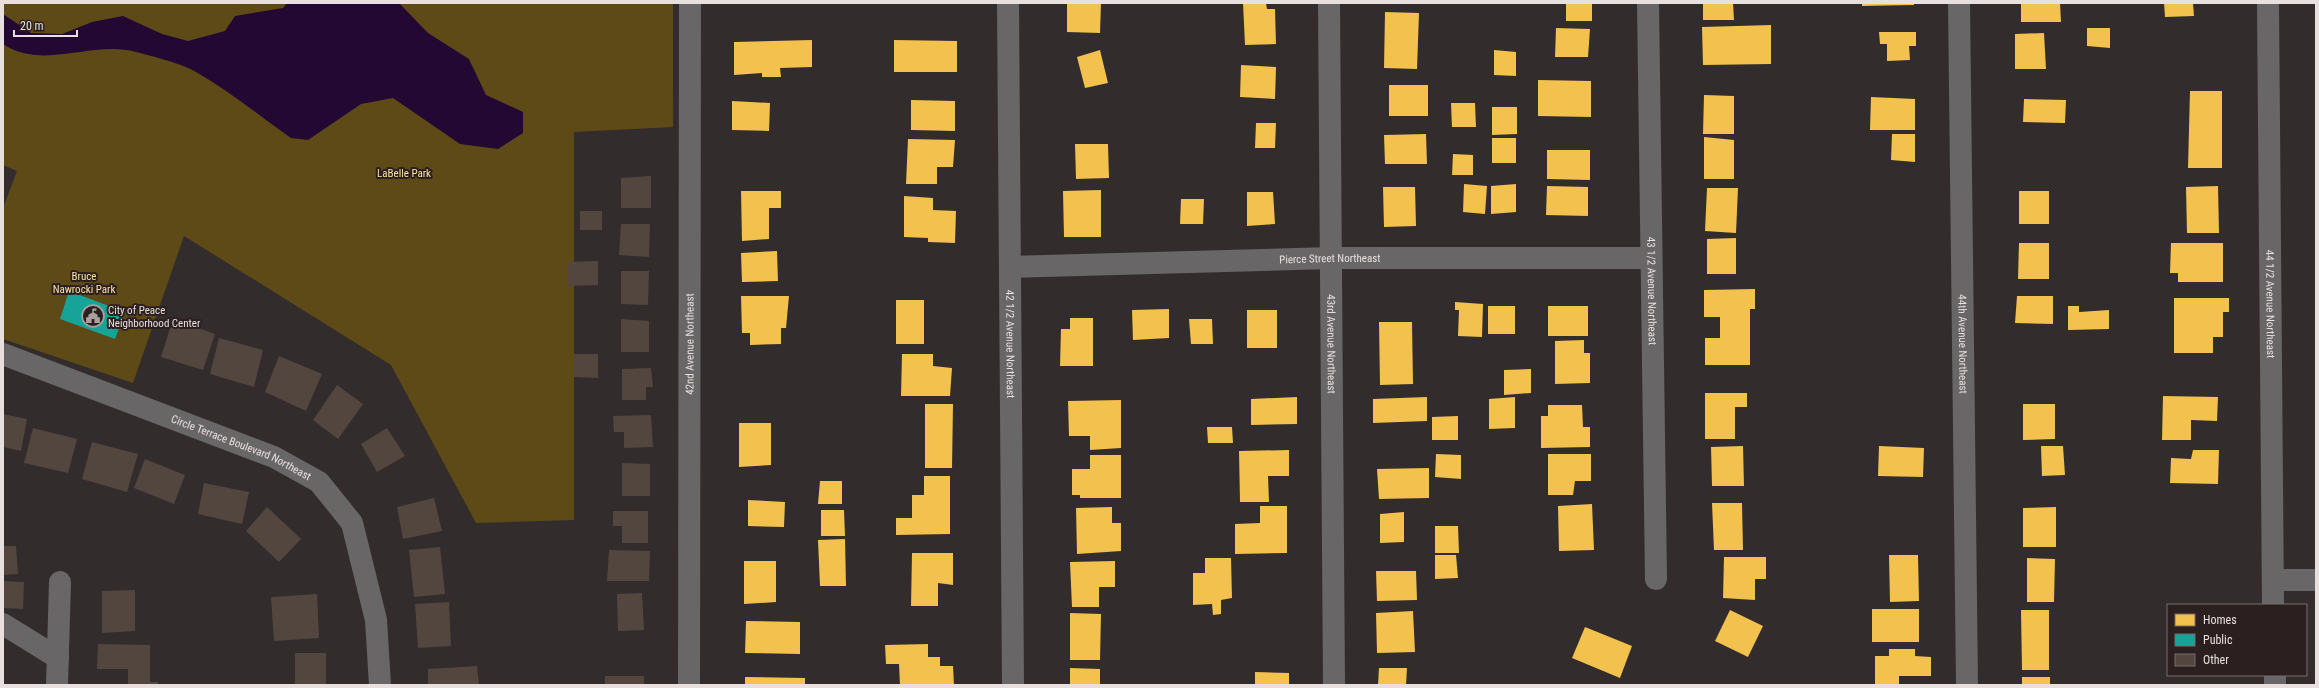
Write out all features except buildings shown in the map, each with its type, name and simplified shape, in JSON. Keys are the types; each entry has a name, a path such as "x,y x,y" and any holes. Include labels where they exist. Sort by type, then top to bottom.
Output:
{"street":[{"name":"42nd Avenue Northeast","path":"689,685 690,3"},
{"name":"42 1/2 Avenue Northeast","path":"1008,3 1013,685"},
{"name":"43rd Avenue Northeast","path":"1329,3 1334,685"},
{"name":"43 1/2 Avenue Northeast","path":"1648,3 1650,258 1656,579"},
{"name":"44th Avenue Northeast","path":"1959,3 1967,685"},
{"name":"44 1/2 Avenue Northeast","path":"2268,3 2273,604"},
{"name":"Pierce Street Northeast","path":"1010,267 1331,258 1650,258"},
{"name":"Circle Terrace Boulevard Northeast","path":"3,354 274,456 319,482 352,523 376,620 380,685"},
{"path":"2273,580 2316,580"},
{"path":"58,685 60,582"},
{"path":"3,624 58,658"}],"green space":[{"name":"LaBelle Park","path":"3,3 673,3 673,127 574,132 574,520 476,523 391,365 184,236 133,383 3,339 3,208 17,171 3,165"}],"shaded area":[{"path":"287,3 399,3 428,33 469,59 486,95 523,112 523,133 498,149 460,144 393,98 361,104 308,140 291,138 220,87 196,72 176,63 119,49 34,55 18,52 3,44 3,14 31,33 62,34 92,22 123,16 162,34 188,41 225,31 235,16 283,8"}],"place":[{"name":"City of Peace Neighborhood Center","path":"93,316"}],"park label":[{"name":"Bruce Nawrocki Park","path":"84,282"}]}
